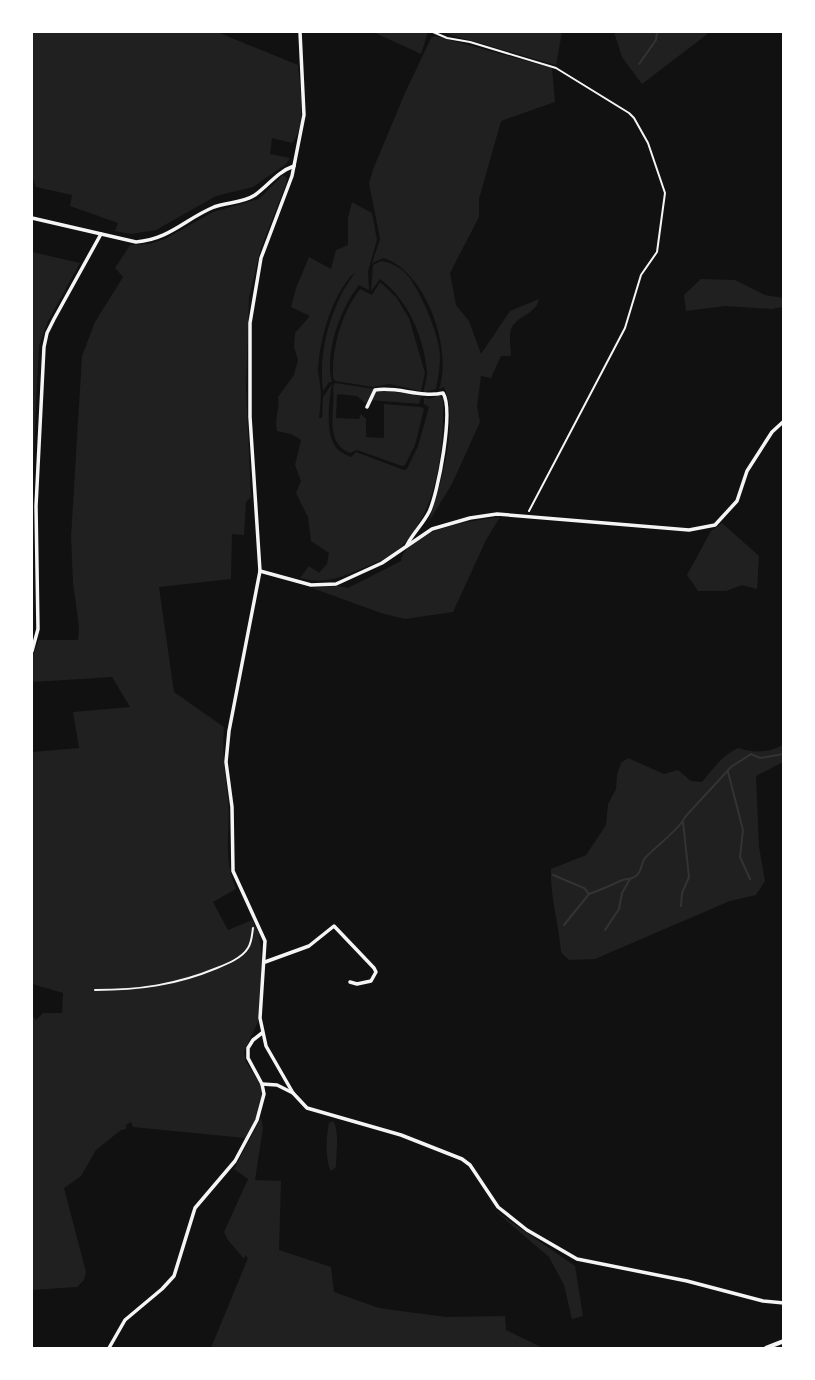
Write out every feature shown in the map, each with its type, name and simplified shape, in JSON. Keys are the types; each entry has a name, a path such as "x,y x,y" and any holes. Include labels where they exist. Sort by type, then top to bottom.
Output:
{"street":[{"path":"300,32 304,115 294,166 261,258 250,323 250,417 260,571 232,706 226,762 232,807 233,871 265,941 260,1018 262,1032 274,1062 293,1093 307,1108 401,1135 462,1159 470,1165 498,1207 527,1230 576,1259 687,1281 763,1301 783,1303"},
{"path":"32,218 136,242 163,236 208,210 253,197 276,176 294,166"},
{"path":"32,651 38,629 36,506 44,346 50,326 101,234"},
{"path":"367,407 375,390 385,388 423,395 443,393 446,399 446,429 441,466 430,510 407,547"},
{"path":"260,571 311,584 336,584 382,563 432,529 470,518 497,514 689,530 715,524 737,501 747,471 772,432 783,421"},
{"path":"265,962 309,946 334,926 376,972 371,981 357,984 350,982"},
{"path":"109,1349 125,1320 174,1276 195,1208 235,1161 257,1120 264,1094 262,1084 248,1058 248,1048 262,1032"},
{"path":"262,1084 277,1085 293,1093"},
{"path":"766,1349 783,1341"}],"path":[{"path":"433,32 556,68 629,113 640,127 665,193 657,252 641,275 625,328 526,515"},
{"path":"95,990 130,989 180,982 214,969 246,952 251,944 253,928 257,924"}],"shaded area":[{"path":"32,32 217,32 298,65 300,127 292,143 272,138 270,154 290,158 286,164 253,187 216,196 156,230 131,234 115,231 118,223 70,206 72,195 36,187 32,176"},
{"path":"373,32 428,32 421,54"},
{"path":"441,32 562,32 556,65"},
{"path":"614,32 710,32 642,84 622,57"},
{"path":"435,36 552,68 555,102 501,121 479,199 479,217 450,273 456,305 469,321 481,354 510,311 539,299 534,308 512,327 511,356 501,356 491,378 481,376 477,406 480,422 452,484 428,523 443,474 449,436 448,401 444,387 439,389 442,354 439,334 424,295 412,279 399,266 384,258 372,263 380,239 369,183 405,93 431,38"},
{"path":"283,175 287,178 286,184 261,248 249,297 246,388 251,497 246,502 244,535 232,534 231,579 159,587 174,692 224,727 229,810 228,855 236,889 213,902 228,930 252,920 259,933 262,960 258,1022 244,1052 246,1062 261,1086 262,1094 256,1119 245,1138 133,1127 131,1122 126,1125 126,1129 96,1150 81,1176 64,1188 86,1272 84,1280 77,1287 32,1290 32,1015 36,1020 43,1013 62,1013 63,993 32,984 32,752 79,748 73,712 130,707 112,677 32,682 32,658 39,640 78,640 71,537 82,356 95,322 123,277 115,268 130,245 149,244 165,239 213,212 259,199"},
{"path":"352,202 372,213 377,240 368,271 369,290 359,285 340,318 330,357 332,382 329,382 323,391 323,354 331,318 355,272 340,292 329,317 321,344 318,369 321,393 319,418 322,418 323,397 332,384 329,421 336,447 351,457 356,452 404,470 418,446 429,407 424,404 424,398 430,399 439,395 443,399 440,458 431,497 413,532 401,547 393,554 347,575 309,580 300,578 309,566 319,573 327,564 329,553 311,541 308,517 296,493 301,481 295,465 301,440 291,434 277,431 278,397 294,375 298,360 294,347 295,333 310,316 291,307 296,288 309,257 331,269 336,250 348,245 348,218"},
{"path":"32,252 80,263 48,321 39,345 32,486"},
{"path":"381,261 393,264 407,274 429,315 440,356 436,389 424,392 427,374 422,344 399,297 380,279 371,291 373,265"},
{"path":"701,279 735,280 765,295 783,298 783,307 772,309 725,306 686,311 684,295"},
{"path":"380,282 396,297 409,318 425,373 421,391 389,384 373,387 335,381 333,378 336,343 348,309 360,289 372,295"},
{"path":"335,383 421,396 419,404 370,400 365,403 357,396 337,394 336,418 359,419 361,414 366,419 366,437 384,438 384,404 424,409 415,445 405,465 357,450 350,453 336,441 332,424"},
{"path":"500,517 486,540 453,612 405,619 312,588 348,588 401,561 406,550 428,534 458,524"},
{"path":"722,523 759,556 757,589 742,585 726,591 698,591 687,575 711,531"},
{"path":"783,745 783,762 756,776 759,847 765,881 756,895 730,901 595,959 569,960 561,952 551,869 586,855 606,825 608,804 616,789 621,763 628,758 664,774 678,770 691,781 702,782 722,758 738,748 761,751"},
{"path":"261,1118 263,1128 255,1180 281,1181 279,1250 331,1267 334,1292 379,1308 447,1317 505,1316 506,1330 543,1348 211,1348 248,1258 245,1255 244,1259 224,1232 248,1179 234,1169"},
{"path":"333,1121 337,1149 336,1167 331,1171 327,1141 329,1123"},
{"path":"494,1210 575,1266 583,1316 572,1319 564,1285 549,1257"}],"waterway":[{"path":"639,64 656,40 657,32"},
{"path":"553,875 584,888 589,894 634,877 640,872 646,857 731,767 751,754 760,758 784,754"},
{"path":"728,772 743,830 740,857 750,879"},
{"path":"681,906 682,893 689,877 683,822"},
{"path":"605,930 619,909 622,893 630,879"},
{"path":"564,925 589,894"}]}
